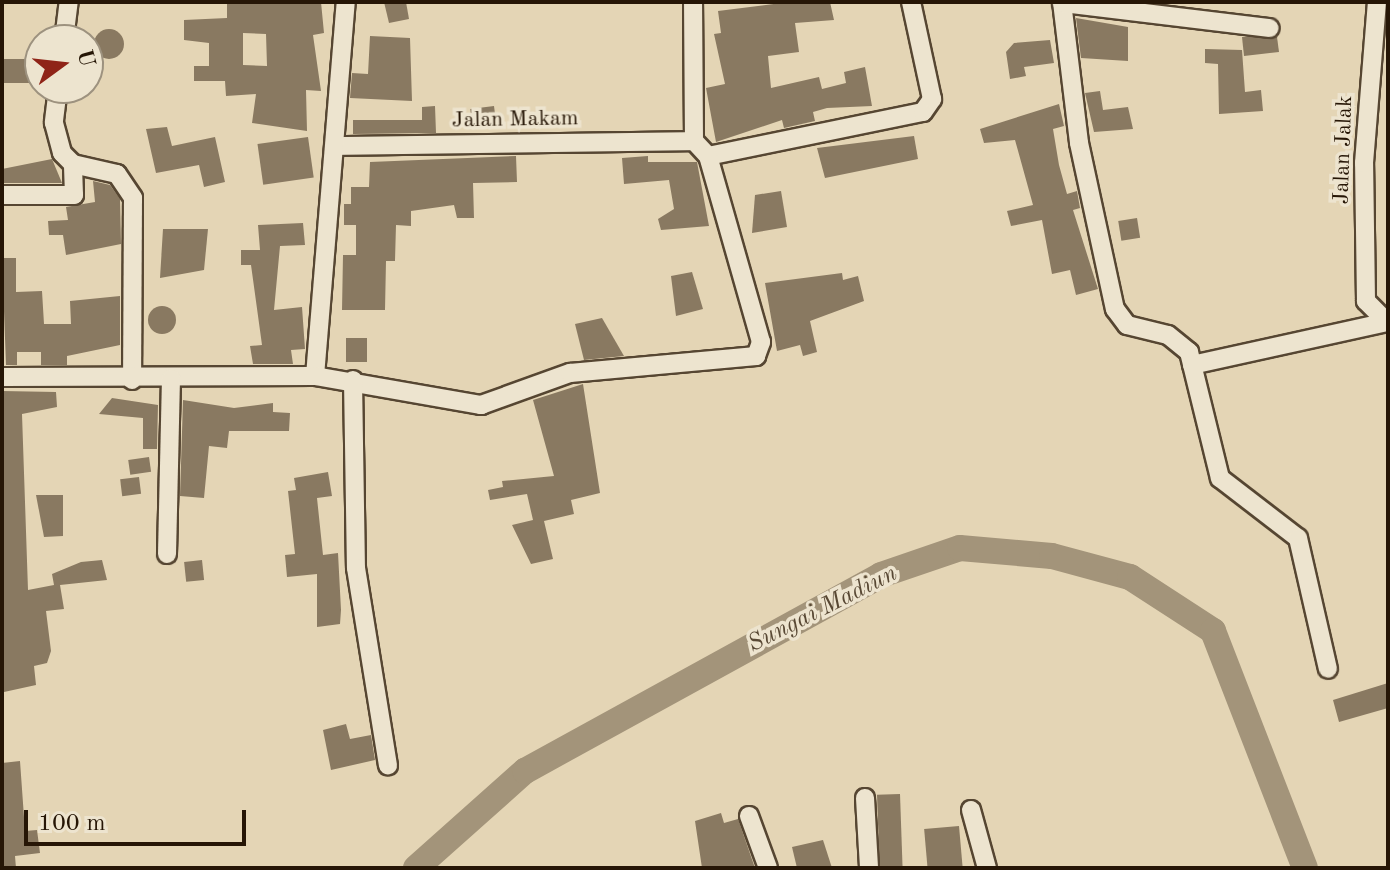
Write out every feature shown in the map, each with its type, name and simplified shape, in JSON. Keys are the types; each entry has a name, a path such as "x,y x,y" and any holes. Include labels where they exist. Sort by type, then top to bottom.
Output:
{"street":[{"path":"66,24 69,2"},
{"path":"315,376 337,146 346,2"},
{"path":"2,377 132,380 315,376 353,380 481,405 570,373 756,356 761,342 708,156 694,141 693,2"},
{"path":"708,156 923,112 932,99 911,2"},
{"name":"Jalan Jalak","path":"1192,365 1387,322 1366,301 1364,163 1377,2"},
{"path":"1270,28 1062,3 1079,143 1115,309 1127,325 1181,341 1192,365 1220,478 1298,538 1328,669"},
{"path":"2,195 74,195 73,164 56,140 57,104"},
{"name":"Jalan Makam","path":"337,146 694,141"},
{"path":"73,164 117,174 133,198 132,380"},
{"path":"167,554 171,379"},
{"path":"353,380 356,568 388,765"},
{"path":"865,798 869,868"},
{"path":"971,810 987,868"},
{"path":"749,816 768,868"}],"building":[{"path":"227,2 321,2 324,33 313,35 321,91 306,90 307,131 252,123 256,94 226,96 225,81 194,81 194,66 209,66 209,43 184,40 184,20 227,18","holes":["243,33 266,34 267,66 243,65"]},
{"path":"384,2 406,2 409,19 389,23"},
{"path":"789,2 830,2 834,20 795,23 799,52 768,56 771,88 819,77 822,89 846,83 844,72 865,67 872,106 827,108 813,112 815,121 784,128 782,120 716,142 706,88 725,84 714,34 721,33 718,11"},
{"path":"1076,18 1128,27 1128,61 1081,58"},
{"path":"104,30 115,30 123,38 120,55 104,58"},
{"path":"370,36 410,38 412,101 350,98 352,73 368,74"},
{"path":"1242,37 1277,37 1279,52 1244,56"},
{"path":"1050,40 1054,63 1024,67 1026,76 1010,79 1006,52 1014,43"},
{"path":"1205,49 1242,50 1245,92 1261,90 1263,111 1219,114 1218,64 1205,63"},
{"path":"2,59 24,59 24,83 2,83"},
{"path":"1100,91 1103,110 1128,107 1133,129 1094,132 1085,93"},
{"path":"1059,104 1064,126 1053,129 1059,165 1067,194 1077,191 1080,208 1073,210 1098,289 1076,295 1070,270 1052,274 1042,220 1011,226 1007,211 1033,205 1015,140 984,143 980,129"},
{"path":"435,106 436,133 353,134 353,120 422,120 422,107"},
{"path":"494,106 496,123 472,126 470,109"},
{"path":"167,127 172,146 215,137 225,182 204,187 199,165 156,173 146,129"},
{"path":"914,136 918,159 825,178 817,148"},
{"path":"308,137 314,178 263,185 257,144"},
{"path":"516,156 517,182 473,183 474,218 457,218 454,205 411,211 411,226 396,225 395,261 386,261 385,310 342,310 343,255 356,255 356,225 344,225 344,204 351,204 351,187 369,187 370,162"},
{"path":"648,156 648,162 697,162 709,226 661,230 658,219 674,209 669,180 624,184 622,158"},
{"path":"52,159 62,183 2,183 2,169"},
{"path":"93,181 110,185 120,199 121,244 66,255 63,235 49,235 48,221 68,220 66,207 95,202"},
{"path":"781,191 787,227 752,233 755,195"},
{"path":"1137,218 1140,238 1121,241 1118,221"},
{"path":"303,223 305,245 280,246 274,310 302,307 305,349 291,350 293,364 253,364 250,346 262,345 251,265 241,265 241,250 260,250 258,225"},
{"path":"163,229 208,229 204,270 160,278"},
{"path":"2,258 16,258 16,292 42,291 44,324 71,324 70,301 120,296 120,345 67,356 67,365 41,365 41,352 17,352 17,365 6,365"},
{"path":"692,272 703,309 676,316 671,276"},
{"path":"842,273 843,280 858,276 864,301 810,321 817,352 803,356 800,345 777,351 765,283"},
{"path":"162,306 172,310 176,320 172,330 162,334 152,330 148,320 152,310"},
{"path":"602,318 624,356 584,360 575,324"},
{"path":"346,338 367,338 367,362 346,362"},
{"path":"583,384 600,493 571,500 574,514 544,521 553,559 531,564 512,525 533,520 527,494 490,500 488,490 503,487 502,481 554,476 533,400"},
{"path":"2,391 56,392 57,407 22,414 28,590 54,585 52,574 81,562 102,560 107,580 60,585 64,609 46,611 51,651 47,663 34,666 36,685 4,692"},
{"path":"112,398 158,405 157,449 143,449 143,418 99,414"},
{"path":"183,400 234,408 273,403 273,412 290,413 289,431 229,431 227,448 209,446 204,498 180,496"},
{"path":"149,457 151,472 130,475 128,460"},
{"path":"328,472 332,496 317,498 323,555 338,553 341,610 340,624 317,627 317,574 287,577 285,555 295,554 288,491 296,490 294,478"},
{"path":"139,477 141,494 122,496 120,479"},
{"path":"36,495 63,495 63,536 44,537"},
{"path":"202,560 204,580 186,582 184,562"},
{"path":"1388,683 1388,708 1339,722 1333,700"},
{"path":"346,724 350,739 371,735 375,760 331,770 323,730"},
{"path":"20,761 25,831 37,830 40,853 15,856 16,868 2,868 2,763"},
{"path":"900,794 903,868 880,868 877,795"},
{"path":"721,813 724,823 738,819 755,868 702,868 695,821"},
{"path":"959,826 963,868 928,868 924,829"},
{"path":"823,840 832,868 797,868 792,847"}],"waterway":[{"name":"Sungai Madiun","path":"416,868 525,771 881,575 960,548 1052,556 1130,577 1213,631 1305,868"}]}
